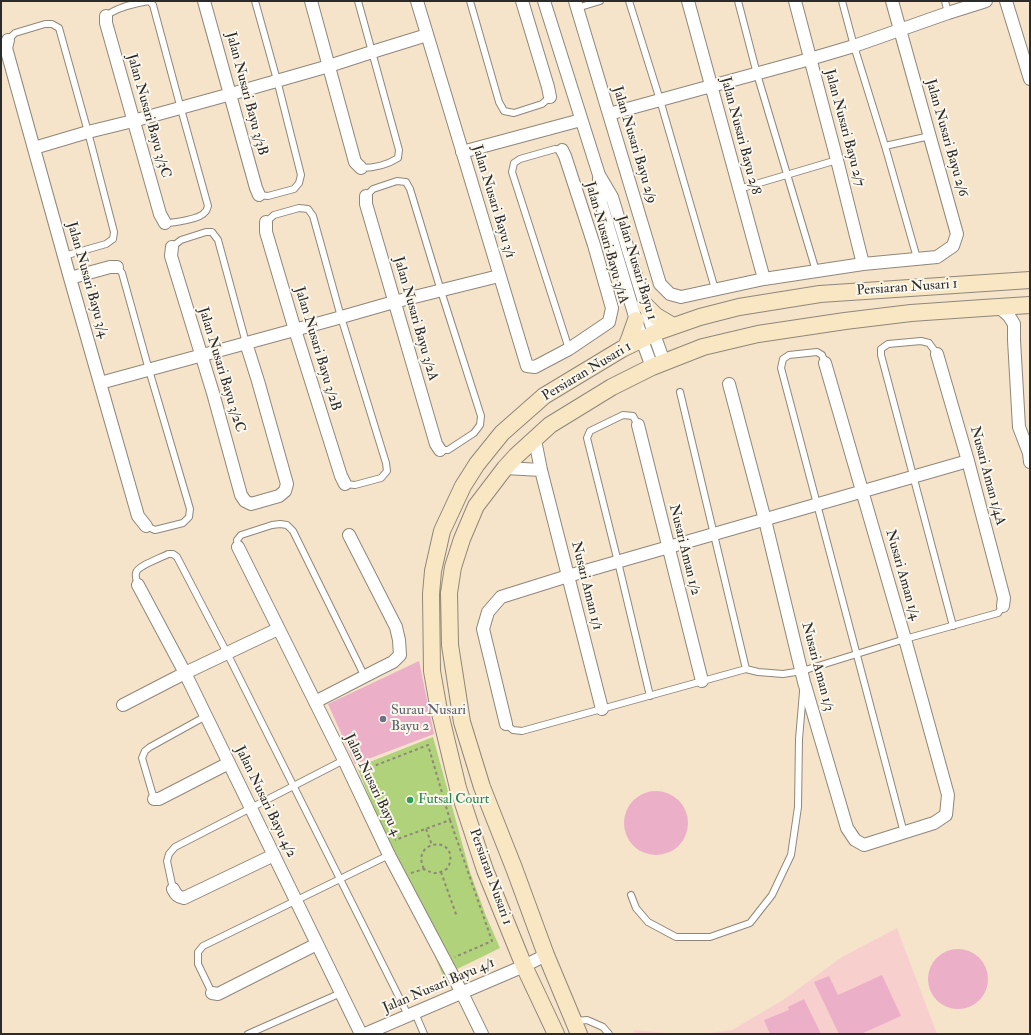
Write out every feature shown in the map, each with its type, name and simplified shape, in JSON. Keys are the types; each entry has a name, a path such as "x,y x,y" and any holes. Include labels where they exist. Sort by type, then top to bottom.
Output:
{"main road":[{"name":"Persiaran Nusari 1","path":"556,1034 524,966 483,862 458,788 438,705 432,671 431,594 433,571 442,531 463,486 477,464 502,433 544,396 626,347 673,326 739,307 820,294 1030,280"},
{"path":"645,306 656,316 673,326"},
{"name":"Persiaran Nusari 1","path":"576,1028 546,956 514,868 482,787 462,722 450,645 449,593 455,560 476,506 505,468 550,425 612,387 658,364 703,346 758,334 845,320 911,313 1028,306"},
{"path":"626,347 636,320"}],"street":[{"name":"Jalan Nusari Bayu 3/3B","path":"204,1 259,195"},
{"path":"311,1 355,162 361,168"},
{"name":"Jalan Nusari Bayu 3/1","path":"417,1 527,366 535,367 569,349"},
{"path":"522,1 550,97"},
{"name":"Jalan Nusari Bayu 1","path":"544,1 599,175 612,197 645,306 648,337 658,364"},
{"name":"Jalan Nusari Bayu 2/8","path":"688,1 764,279"},
{"name":"Jalan Nusari Bayu 2/7","path":"795,1 863,264"},
{"name":"Jalan Nusari Bayu 2/6","path":"670,294 681,297 764,279 863,264 937,257 953,246 957,234 892,1"},
{"path":"609,114 854,46 900,29 947,7 986,1"},
{"path":"1006,1 1030,79"},
{"name":"Jalan Nusari Bayu 2/9","path":"576,4 660,284 670,294"},
{"name":"Jalan Nusari Bayu 3/3C","path":"106,16 106,23 133,121 160,214 165,224"},
{"path":"34,148 88,132 180,109 329,66 427,35"},
{"name":"Jalan Nusari Bayu 3/4","path":"8,40 6,48 70,278 138,516 146,526"},
{"path":"462,152 581,120"},
{"name":"Jalan Nusari Bayu 3/1A","path":"562,150 612,308 609,322 569,349"},
{"name":"Jalan Nusari Bayu 1","path":"599,175 601,203 636,320 648,337"},
{"name":"Jalan Nusari Bayu 3/2A","path":"366,196 366,204 394,302 436,444 440,450"},
{"name":"Jalan Nusari Bayu 3/2B","path":"266,222 266,232 295,330 341,476 345,484"},
{"name":"Jalan Nusari Bayu 3/2C","path":"172,247 171,256 242,495 245,501 251,504 279,496 285,491 287,484 246,343"},
{"path":"70,278 110,267 117,267"},
{"path":"100,382 149,370 394,302 499,276"},
{"path":"1014,340 1020,315 1028,306"},
{"path":"999,307 1009,316 1014,324 1020,427 1030,456"},
{"name":"Nusari Aman 1/4A","path":"937,354 968,461 1004,598 1003,606"},
{"name":"Nusari Aman 1/4","path":"825,363 905,639 948,795"},
{"name":"Nusari Aman 1/3","path":"729,384 765,520 803,677 847,828 855,840 864,845 904,833 934,823 946,815 948,795"},
{"name":"Nusari Aman 1/2","path":"638,425 702,681"},
{"name":"Nusari Aman 1/1","path":"535,440 541,470 602,709"},
{"path":"506,724 483,628 488,612 501,597 568,576 968,461"},
{"path":"505,468 541,470"},
{"path":"315,702 393,662 400,655 396,627 349,535"},
{"name":"Jalan Nusari Bayu 4","path":"238,547 390,855 482,1034"},
{"name":"Jalan Nusari Bayu 4/2","path":"138,586 185,672 361,1034"},
{"path":"123,705 185,672 278,629"},
{"path":"154,799 159,799 230,763"},
{"path":"173,889 179,898 184,898 274,855"},
{"path":"212,993 218,994 317,944"},
{"name":"Jalan Nusari Bayu 4/1","path":"371,1033 546,956"}],"lane":[{"path":"106,16 112,11 142,2 149,1 154,5 180,109 208,206 205,213 200,216 175,223 165,224"},
{"path":"255,1 301,175 299,183 294,189 268,196 259,195"},
{"path":"358,1 399,150 398,158 391,162 371,168 361,168"},
{"path":"470,1 499,102 504,111 514,113 542,104 550,97"},
{"path":"576,4 600,1"},
{"path":"629,1 660,100 715,289"},
{"path":"738,1 757,74 816,271"},
{"path":"842,1 917,258"},
{"path":"8,40 15,33 45,24 52,24 59,28 114,232 113,239 106,244 64,256"},
{"path":"885,146 930,136"},
{"path":"562,150 555,149 520,159 514,163 512,172 569,349"},
{"path":"739,189 837,160"},
{"path":"366,196 373,190 397,181 406,182 410,189 440,291 480,416 480,425 474,433 448,450 440,450"},
{"path":"266,222 274,215 299,208 308,209 313,216 341,317 386,463 387,471 381,478 355,485 345,484"},
{"path":"172,247 181,240 206,232 212,232 218,240 246,343"},
{"path":"117,267 122,273 190,509 190,517 183,523 155,530 146,526"},
{"path":"937,354 929,343 921,340 888,344 881,349 881,355 953,626"},
{"path":"825,363 822,355 816,352 789,355 783,359 781,368 904,833"},
{"path":"680,392 746,669"},
{"path":"638,425 633,416 623,415 590,431 587,438 650,696"},
{"path":"238,547 237,540 240,535 272,525 288,525 293,531 365,676"},
{"path":"138,586 136,573 139,568 168,554 173,554 177,557 227,653 340,879 424,1034"},
{"path":"506,724 513,730 522,731 746,669 758,672 803,677 857,654 998,613 1003,606"},
{"path":"632,895 636,908 648,922 676,936 710,938 750,923 772,895 791,855 798,807 799,739 803,677"},
{"path":"154,799 142,758 145,751 206,716"},
{"path":"173,889 167,861 169,854 175,847 344,760"},
{"path":"212,993 198,964 198,952 203,946 390,855"},
{"path":"248,1034 341,993"},
{"path":"576,1028 587,1020 603,1027 609,1034"}],"path":[{"path":"450,820 395,840 366,769 428,745 450,820 492,941 452,958"},
{"path":"426,829 432,845"},
{"path":"432,845 444,845 449,850 451,862 448,868 442,872 431,873 424,868 421,862 422,852 432,845"},
{"path":"410,874 424,868"},
{"path":"442,872 457,917"}],"shaded area":[{"path":"897,928 937,1034 702,1034 732,1030 783,1000 842,957"},
{"path":"634,1030 677,1034 635,1034"}],"green space":[{"path":"433,737 470,872 486,916 500,948 443,976 357,767"}],"building":[{"name":"Surau Nusari Bayu 2","path":"419,661 434,734 355,764 328,704"},
{"path":"656,791 674,796 679,800 683,805 688,823 683,841 679,846 674,850 656,855 638,850 633,846 629,841 624,823 629,805 633,800 638,796"},
{"path":"952,949 964,949 975,954 983,962 988,973 986,991 975,1004 964,1009 952,1009 941,1004 933,996 928,985 928,973 933,962 941,954"},
{"path":"882,975 901,1016 861,1034 839,1034 814,982 829,976 838,995"},
{"path":"804,999 821,1034 770,1034 764,1020 789,1010 788,1007"}],"place":[{"name":"Surau Nusari Bayu 2","path":"383,719"},
{"name":"Futsal Court","path":"410,800"}]}
